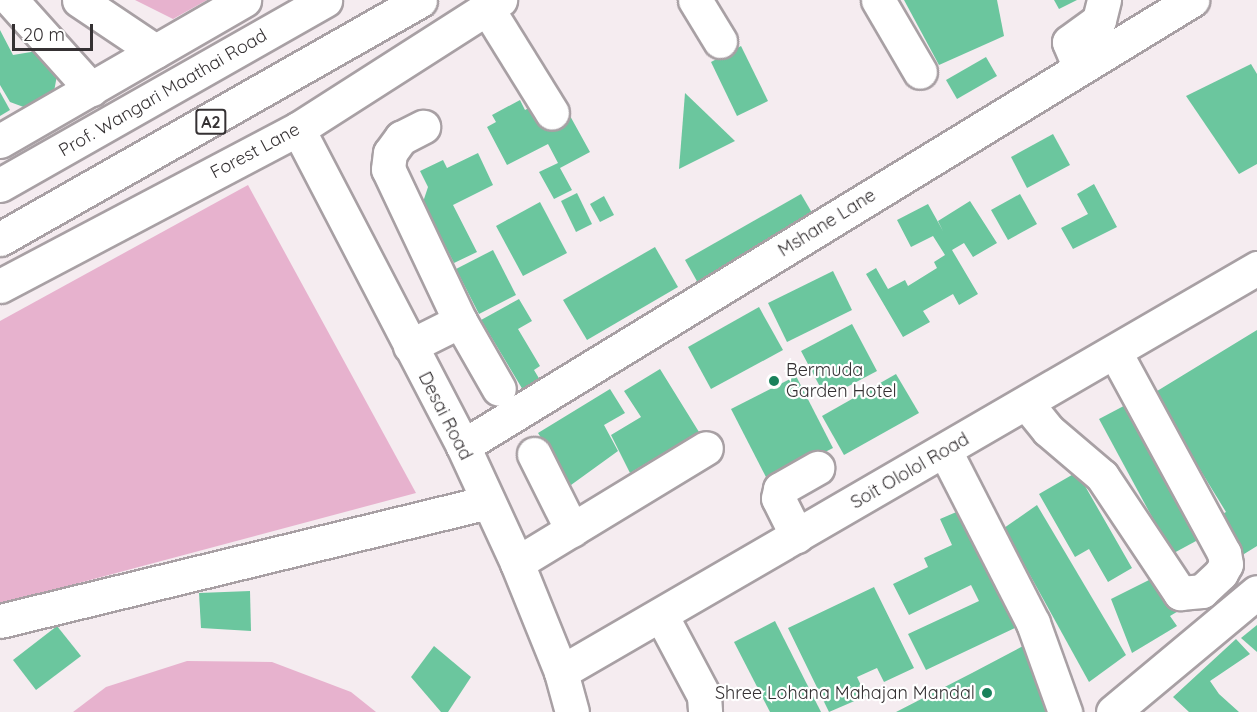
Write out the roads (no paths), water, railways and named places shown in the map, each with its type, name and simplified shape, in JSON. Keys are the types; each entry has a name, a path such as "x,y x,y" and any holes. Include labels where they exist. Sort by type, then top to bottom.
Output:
{"street":[{"path":"11,0 91,88"},
{"path":"79,0 155,51"},
{"path":"0,141 244,0"},
{"name":"Prof. Wangari Maathai Road","path":"0,185 325,0"},
{"name":"A2","path":"0,239 420,0"},
{"path":"695,0 720,41"},
{"path":"878,0 920,72"},
{"path":"1080,68 1069,42 1099,20 1104,0"},
{"name":"Mshane Lane","path":"463,447 1192,0"},
{"path":"494,4 552,112"},
{"name":"Forest Lane","path":"0,286 298,129 494,4"},
{"path":"423,128 401,138 390,153 388,169 460,321 499,389"},
{"name":"Desai Road","path":"298,129 463,447 517,563 561,672 572,712"},
{"name":"Soit Ololol Road","path":"561,672 1027,404 1257,268"},
{"path":"410,346 460,321"},
{"path":"1027,404 1048,430 1108,484 1180,592 1202,591 1221,573 1226,564 1224,553 1115,352"},
{"path":"517,563 706,448"},
{"path":"950,448 1079,682"},
{"path":"950,448 1033,623 1065,712"},
{"path":"534,454 572,530"},
{"path":"797,536 778,498 780,489 817,468"},
{"path":"3,622 488,502"},
{"path":"1113,712 1257,592"},
{"path":"661,615 705,696 705,712"}],"place":[{"name":"Bermuda Garden Hotel","path":"774,381"},
{"name":"Shree Lohana Mahajan Mandal","path":"987,693"}]}
